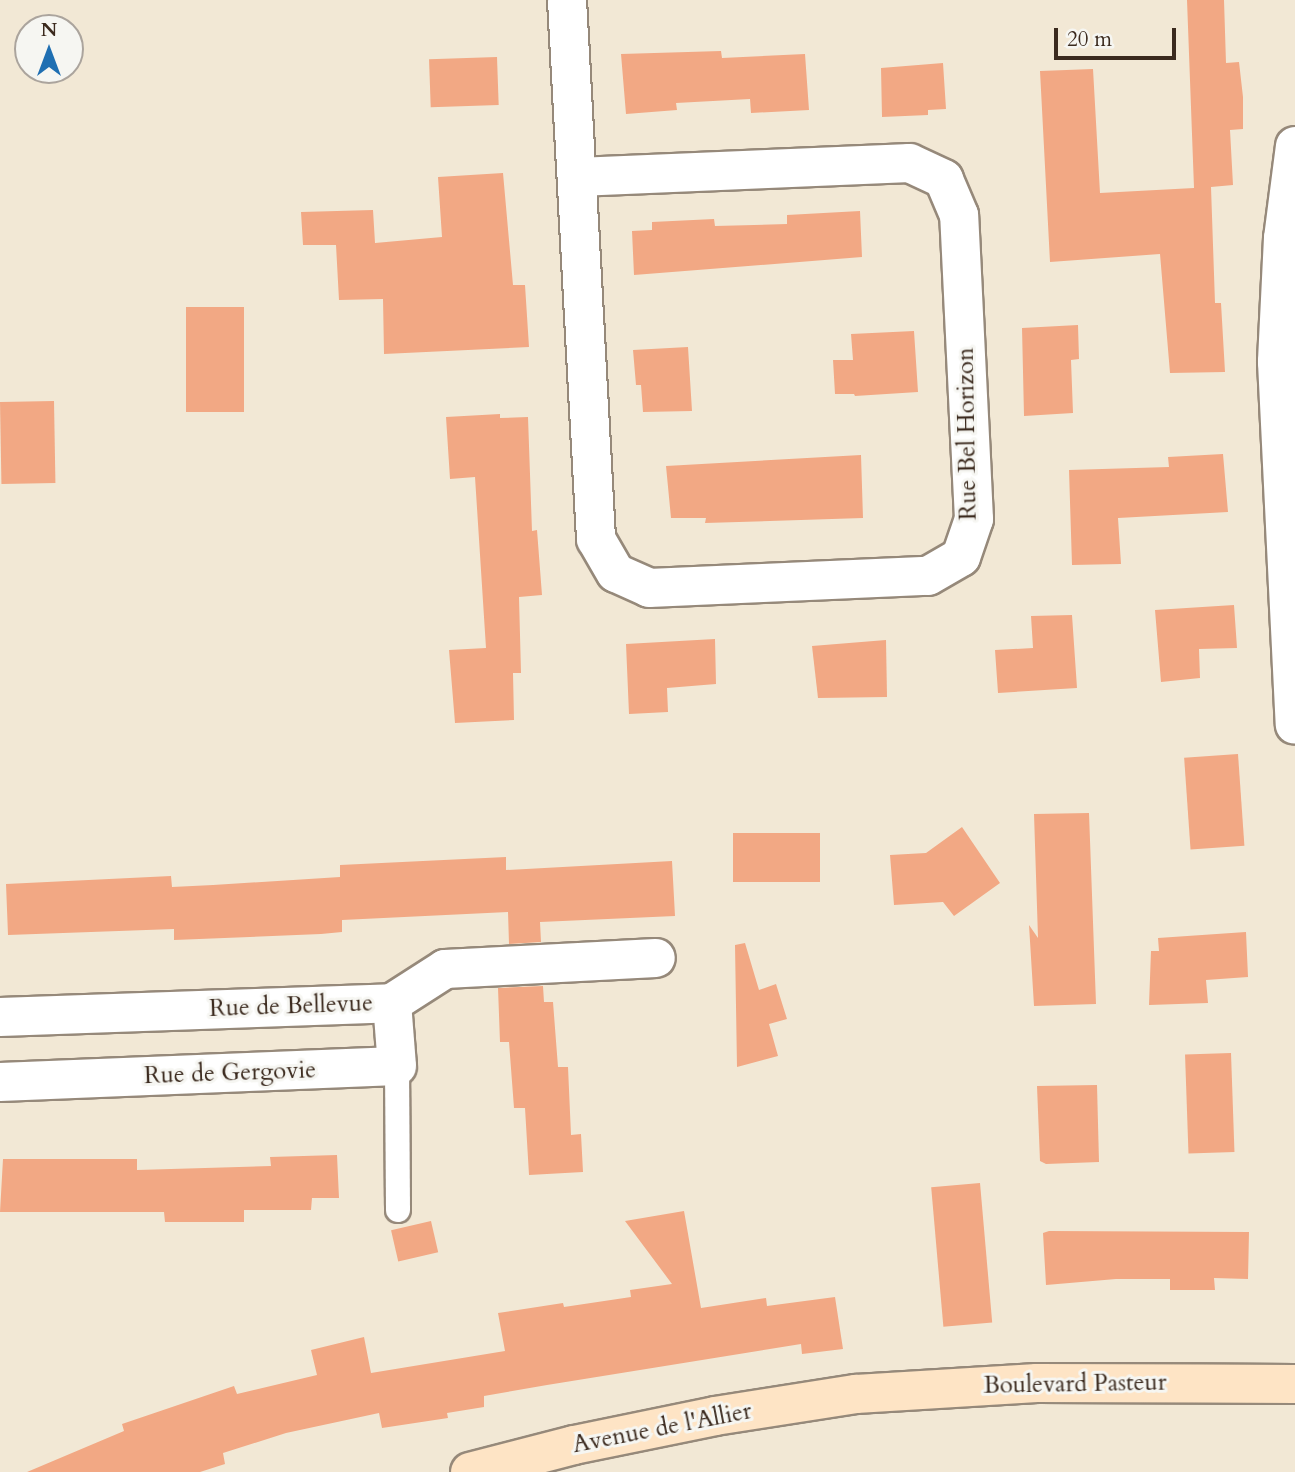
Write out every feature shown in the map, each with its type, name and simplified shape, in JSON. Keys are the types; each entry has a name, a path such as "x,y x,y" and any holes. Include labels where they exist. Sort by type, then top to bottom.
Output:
{"main road":[{"name":"Boulevard Pasteur","path":"856,1394 1037,1383 1295,1384"},
{"name":"Avenue de l'Allier","path":"470,1472 574,1445 715,1416 856,1394"}],"street":[{"name":"Rue Bel Horizon","path":"567,0 596,539 616,573 649,588 929,576 961,557 974,519 958,215 944,179 909,163 578,177"},
{"path":"1295,146 1283,239 1295,724"},
{"name":"Rue de Bellevue","path":"0,1017 392,1003 444,969 656,958"},
{"path":"392,1003 397,1066"},
{"name":"Rue de Gergovie","path":"0,1082 397,1066"}],"lane":[{"path":"397,1066 398,1210"}],"building":[{"path":"1187,0 1224,0 1226,63 1239,62 1243,97 1243,129 1230,130 1233,185 1211,187 1215,303 1221,303 1225,372 1170,373 1160,254 1050,262 1040,71 1093,69 1100,193 1194,188"},
{"path":"721,51 722,58 805,54 809,110 751,113 750,99 676,103 677,110 626,114 621,54"},
{"path":"497,57 499,105 431,107 429,59"},
{"path":"943,63 946,109 928,110 928,115 882,117 881,68"},
{"path":"503,173 513,285 525,285 529,347 384,354 383,299 339,300 336,245 303,245 301,212 373,210 375,243 442,237 438,177"},
{"path":"860,211 862,257 634,275 632,231 652,230 652,222 714,219 715,226 787,224 787,215"},
{"path":"186,307 244,307 244,412 186,412"},
{"path":"1078,325 1079,359 1071,360 1073,413 1024,416 1022,328"},
{"path":"914,331 918,392 855,396 835,394 833,360 853,360 851,334"},
{"path":"688,347 692,411 643,412 641,385 636,385 633,350"},
{"path":"54,401 55,483 1,484 0,402"},
{"path":"500,414 500,418 528,417 532,531 537,530 542,595 519,597 521,673 513,673 514,720 455,723 449,650 486,648 475,477 450,479 446,417"},
{"path":"1223,454 1228,512 1118,518 1121,564 1072,565 1069,470 1169,467 1168,457"},
{"path":"861,455 863,518 705,523 706,518 671,518 666,466"},
{"path":"1234,605 1237,648 1199,649 1200,678 1161,682 1155,610"},
{"path":"1072,615 1077,688 998,693 995,650 1033,648 1031,616"},
{"path":"715,639 716,684 667,688 668,712 629,714 626,644"},
{"path":"886,640 887,697 818,698 812,646"},
{"path":"1238,754 1244,846 1191,850 1184,758"},
{"path":"1089,813 1096,1004 1034,1006 1029,925 1038,938 1034,814"},
{"path":"962,827 1000,883 954,916 943,902 894,905 890,855 926,853"},
{"path":"733,833 820,833 820,882 733,882"},
{"path":"506,857 506,870 672,861 675,916 540,922 541,942 509,944 508,912 342,920 342,932 321,934 174,940 174,929 8,935 6,884 171,876 172,887 213,885 340,877 340,865"},
{"path":"1246,932 1248,977 1206,980 1208,1003 1149,1005 1151,951 1159,951 1158,938"},
{"path":"745,943 759,990 776,984 787,1019 769,1024 778,1056 737,1067 735,945"},
{"path":"543,986 544,1002 553,1002 558,1067 568,1067 571,1135 581,1134 583,1172 529,1175 525,1108 514,1108 509,1042 500,1042 498,988"},
{"path":"1231,1053 1234,1152 1188,1154 1185,1055"},
{"path":"1097,1085 1099,1162 1046,1164 1040,1161 1037,1086"},
{"path":"337,1155 339,1198 312,1198 311,1210 244,1210 244,1222 165,1222 164,1212 0,1212 3,1159 137,1159 137,1170 271,1166 270,1157"},
{"path":"980,1183 992,1322 943,1327 931,1187"},
{"path":"684,1211 701,1308 766,1298 767,1306 835,1297 843,1349 802,1354 801,1344 547,1385 484,1396 484,1407 447,1413 448,1418 382,1428 379,1413 286,1433 223,1453 225,1464 200,1472 27,1472 124,1431 122,1424 234,1386 237,1394 317,1375 311,1350 364,1337 371,1373 505,1351 498,1313 563,1303 564,1307 631,1297 630,1290 672,1284 625,1221"},
{"path":"431,1221 438,1252 398,1261 391,1230"},
{"path":"1249,1232 1248,1279 1214,1278 1215,1290 1170,1290 1170,1279 1116,1279 1046,1285 1043,1233"}]}
